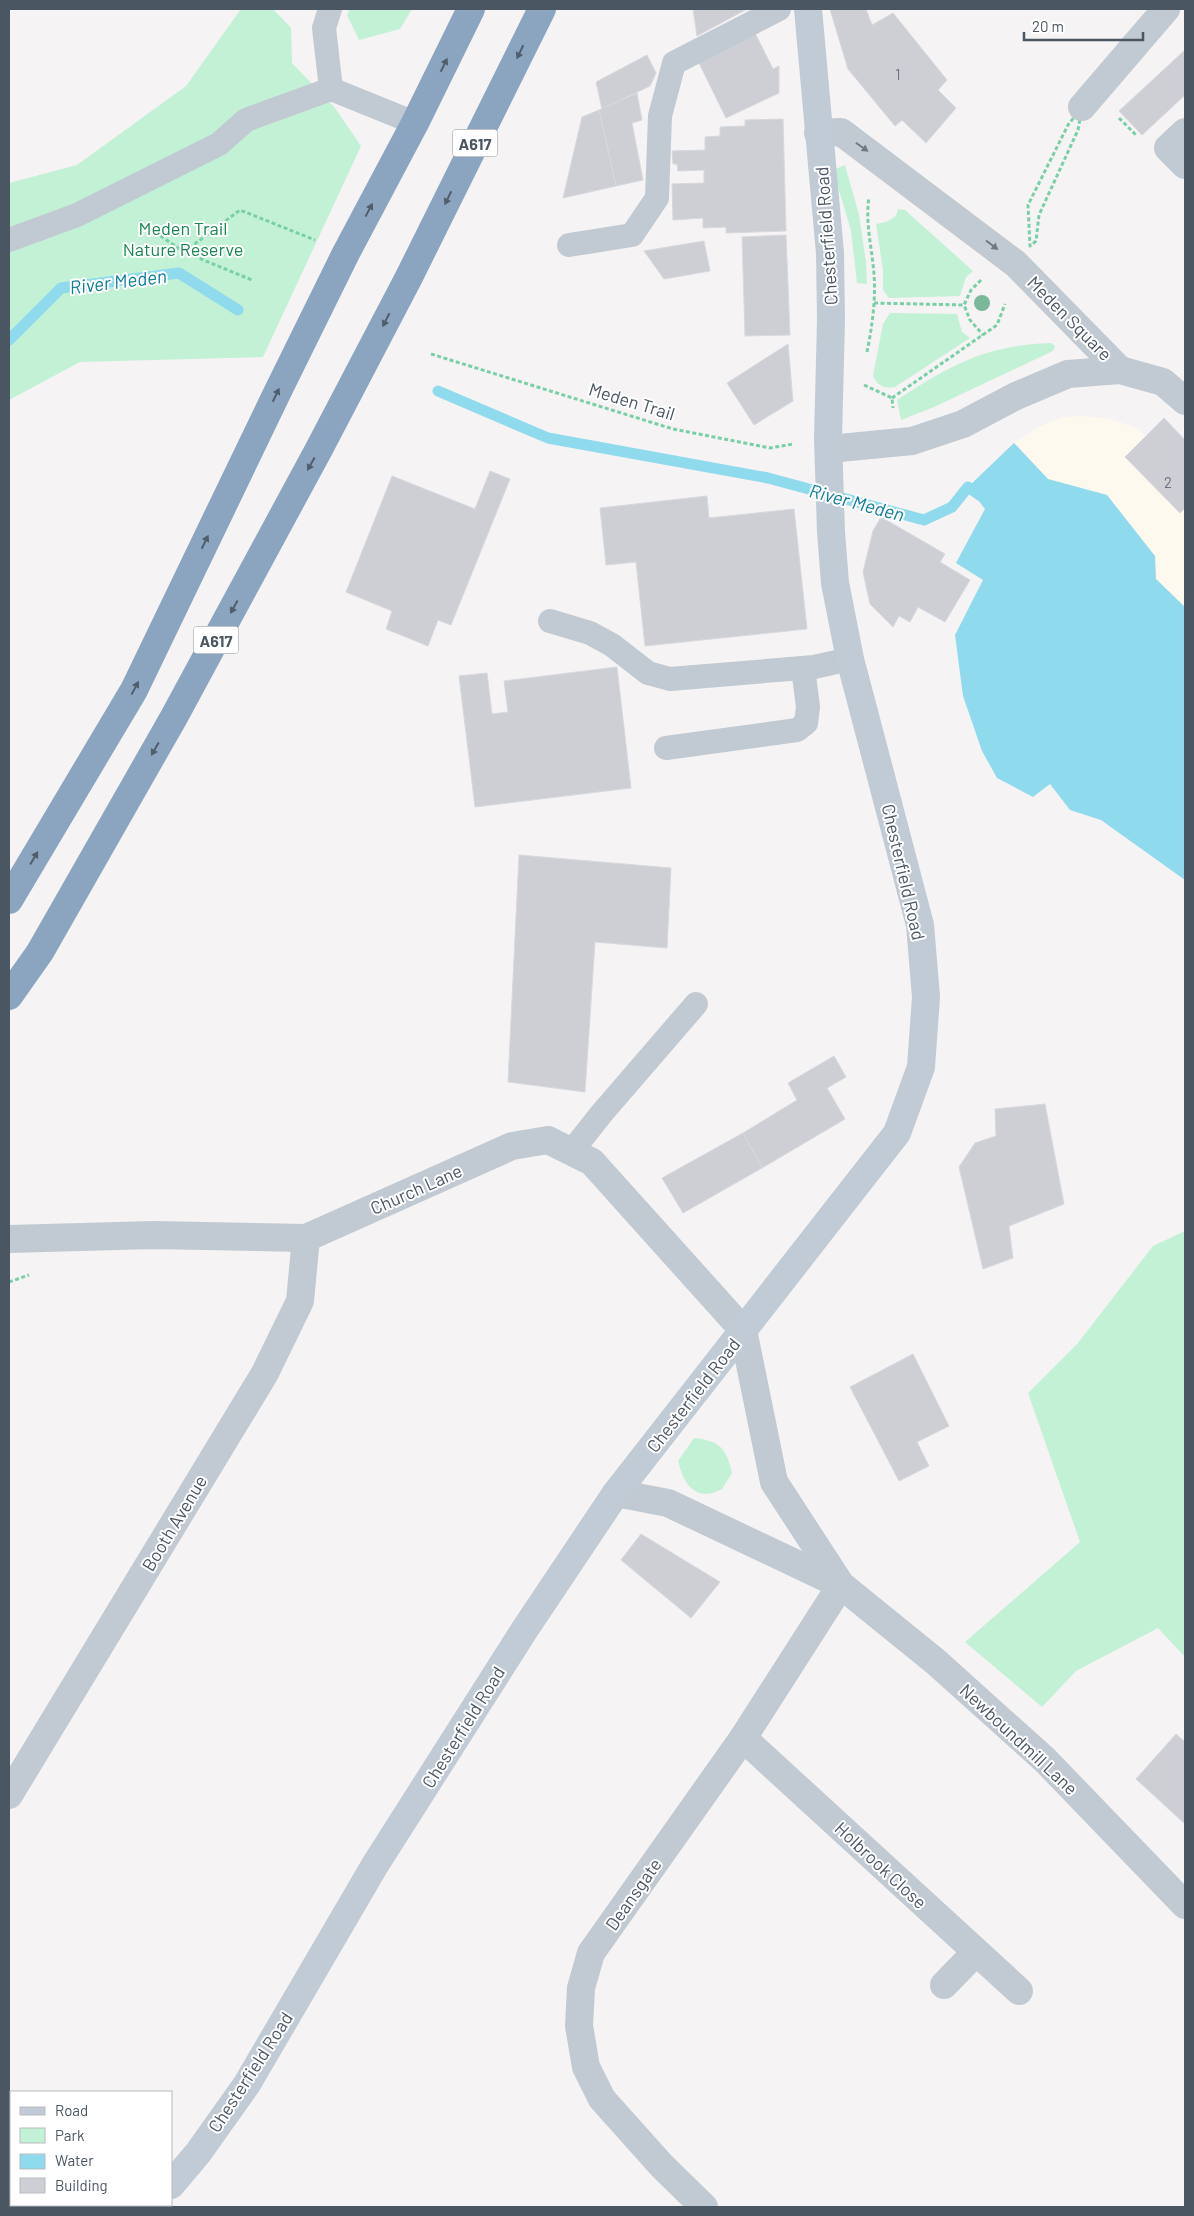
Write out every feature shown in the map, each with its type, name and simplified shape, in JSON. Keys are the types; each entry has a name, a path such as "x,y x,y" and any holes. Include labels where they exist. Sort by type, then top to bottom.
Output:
{"highway":[{"name":"A617","path":"9,900 134,690 282,382 346,253 416,123 471,9"},
{"name":"A617","path":"9,996 40,952 174,717 319,450 409,277 542,9"}],"street":[{"name":"Chesterfield Road","path":"172,2184 198,2153 247,2084 375,1865 525,1629 616,1493 897,1133 921,1066 926,997 920,925 850,659 835,583 831,532 829,450 830,253 808,9"},
{"path":"1082,106 1166,9"},
{"name":"Meden Square","path":"818,133 841,132 1016,264 1120,370"},
{"name":"Meden Square","path":"829,450 912,441 962,424 1016,396 1068,374 1120,370"},
{"path":"1120,370 1163,382 1185,401"},
{"name":"Church Lane","path":"9,1239 154,1235 306,1238 512,1146 548,1140 592,1162 743,1330"},
{"name":"Booth Avenue","path":"9,1795 265,1374 300,1302 306,1238"},
{"name":"Newboundmill Lane","path":"743,1330 774,1482 841,1585"},
{"name":"Newboundmill Lane","path":"616,1493 668,1503 841,1585 936,1662 1046,1760 1185,1905"},
{"name":"Deansgate","path":"704,2207 662,2166 602,2098 586,2067 579,2026 581,1988 591,1952 743,1738 841,1585"},
{"name":"Holbrook Close","path":"743,1738 1019,1991"},
{"path":"944,1985 976,1952"}],"lane":[{"path":"330,9 324,28 331,89"},
{"path":"569,245 632,235 657,198 660,116 674,63 779,9"},
{"path":"9,240 77,215 219,144 246,120 331,89 416,123"},
{"path":"550,621 590,633 612,645 648,673 670,679 802,668 850,659"},
{"path":"666,748 797,730 806,723 808,707 802,668"},
{"path":"572,1152 602,1113 696,1004"}],"path":[{"path":"1101,84 1121,103 1113,111 1144,144 1179,148"},
{"path":"1028,232 1028,205 1068,125 1082,106"},
{"path":"1030,246 1036,241 1039,214 1078,130 1082,106"},
{"path":"866,359 874,303 874,275 866,211 870,189"},
{"path":"108,200 184,252 252,280"},
{"path":"184,252 240,210 296,232"},
{"path":"983,335 970,320 964,305 971,290 987,274"},
{"path":"892,398 997,325 1006,305 1003,299"},
{"path":"874,303 964,305"},
{"name":"Meden Trail","path":"431,354 673,429 770,448 829,450"},
{"path":"860,384 892,398"},
{"path":"892,398 894,412"}],"shaded area":[{"path":"1084,416 1109,419 1136,427 1145,436 1164,418 1185,440 1185,607 1156,579 1155,556 1107,495 1048,479 1014,443 1038,427 1063,417"}],"green space":[{"name":"Meden Trail Nature Reserve","path":"241,9 273,9 291,28 292,63 335,108 361,146 263,357 80,362 9,400 9,183 77,165 186,86"},
{"path":"350,9 412,9 400,29 359,40 347,15"},
{"path":"845,165 859,215 866,262 867,284 857,283 851,230 835,177 836,169"},
{"path":"898,209 905,210 973,271 966,277 960,296 889,298 883,290 883,270 876,224 886,222 896,216"},
{"path":"890,313 957,314 962,332 970,338 895,387 888,388 879,384 873,376 883,324"},
{"path":"1051,343 1055,346 1053,351 934,407 901,420 897,400 952,367 970,359 1007,348"},
{"path":"1185,1231 1185,1657 1158,1628 1076,1671 1042,1707 965,1642 1080,1542 1028,1393 1078,1343 1153,1246"},
{"path":"694,1438 716,1444 727,1457 732,1473 722,1489 709,1494 700,1493 691,1488 684,1478 678,1461"}],"water":[{"path":"1014,443 1048,479 1107,495 1155,556 1156,579 1185,607 1185,880 1101,820 1070,810 1050,784 1033,797 997,778 982,751 963,696 955,635 983,580 956,563 985,509 968,487"}],"building":[{"path":"693,9 747,9 697,36"},
{"path":"830,9 866,9 872,25 893,13 947,80 938,90 956,108 926,143 902,120 895,126 848,69"},
{"path":"754,31 773,69 779,66 779,93 726,118 697,59"},
{"path":"1185,50 1185,95 1142,135 1119,111"},
{"path":"647,55 656,73 650,86 602,109 596,82"},
{"path":"637,93 642,120 632,123 643,180 616,186 599,110"},
{"path":"599,110 616,186 563,198 582,117"},
{"path":"783,119 786,231 726,233 726,227 703,228 703,218 673,220 672,184 704,183 704,170 678,171 677,164 673,164 672,151 705,150 705,137 720,136 720,127 745,126 745,120"},
{"path":"786,235 790,335 745,336 742,237"},
{"path":"704,241 710,271 664,279 644,251"},
{"path":"788,344 793,401 754,425 727,383"},
{"path":"1164,418 1185,440 1185,508 1180,513 1125,457"},
{"path":"490,471 510,479 451,625 438,620 428,646 386,629 392,611 346,592 392,476 475,509"},
{"path":"707,496 709,518 794,509 807,629 645,646 636,562 606,565 600,508"},
{"path":"881,517 945,554 940,562 970,580 945,622 918,607 910,622 899,616 893,627 870,604 863,572 873,531"},
{"path":"617,667 631,788 475,807 459,676 487,673 492,714 508,712 504,681"},
{"path":"519,855 671,868 667,948 595,942 585,1092 508,1082"},
{"path":"834,1056 846,1077 827,1088 845,1119 762,1168 743,1133 797,1100 788,1083"},
{"path":"1045,1104 1064,1204 1009,1226 1013,1258 983,1269 959,1167 975,1143 996,1136 995,1109"},
{"path":"743,1133 762,1168 683,1213 662,1178"},
{"path":"913,1354 949,1426 917,1442 929,1466 899,1481 850,1387"},
{"path":"641,1534 720,1582 691,1618 621,1560"},
{"path":"1176,1734 1185,1742 1185,1824 1136,1779"}],"waterway":[{"name":"River Meden","path":"9,340 61,288 179,273 238,310"},
{"name":"River Meden","path":"438,391 548,438 768,478 924,520 952,507 968,487 981,496"}]}
